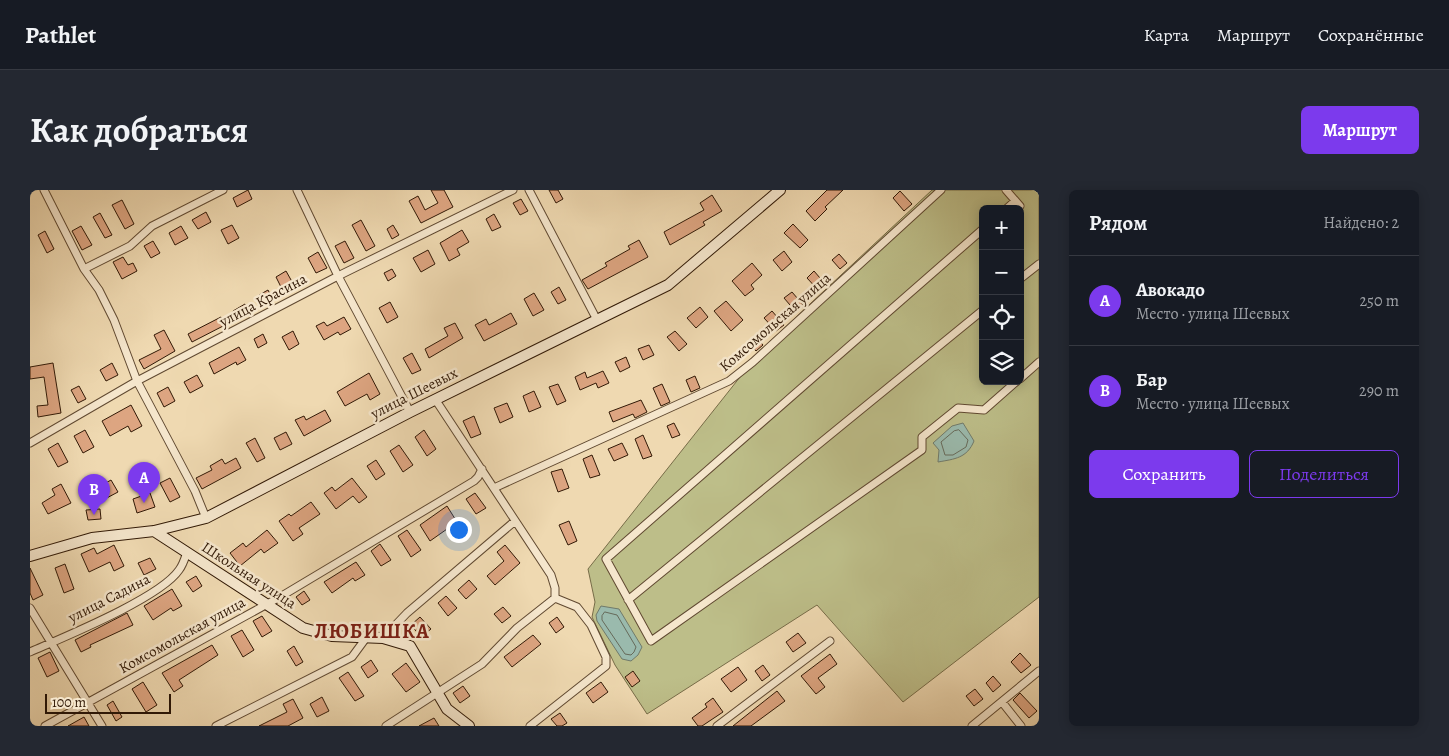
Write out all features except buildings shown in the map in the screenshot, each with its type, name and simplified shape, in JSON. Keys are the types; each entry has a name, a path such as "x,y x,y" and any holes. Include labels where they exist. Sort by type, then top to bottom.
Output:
{"main road":[{"name":"улица Шеевых","path":"30,556 92,538 154,531 206,518 435,399 668,285 775,192"},
{"name":"Школьная улица","path":"154,531 303,628 332,636 383,638 410,646 447,709 469,726"}],"street":[{"path":"44,190 84,270 99,290 114,320 137,381 195,491 206,518"},
{"path":"84,270 130,246 152,226 223,190"},
{"path":"297,190 338,276 410,412"},
{"name":"улица Красина","path":"30,443 137,381 338,276 513,190"},
{"path":"529,190 597,320"},
{"name":"Комсомольская улица","path":"494,488 729,381 760,356 941,190"},
{"path":"1006,190 1018,203 1014,205"},
{"path":"979,233 606,559 651,641 922,450 922,437 958,408 984,410 1012,385"},
{"path":"1024,276 1039,264"},
{"path":"628,600 979,313"},
{"path":"1024,375 1039,362"},
{"path":"386,726 482,664 517,628 554,598 555,588 551,575 435,399"},
{"name":"Комсомольская улица","path":"45,726 280,598 474,481 482,469"},
{"path":"383,638 407,613 516,521"},
{"name":"улица Садина","path":"30,652 124,608 158,589 179,571 187,552"},
{"path":"530,726 606,666 606,657 591,625 576,607 554,598"},
{"path":"30,608 102,726"},
{"path":"216,726 352,657 366,638"},
{"path":"717,726 830,641"},
{"path":"972,726 1039,671"},
{"path":"1002,702 1022,726"}],"green space":[{"path":"932,190 1039,190 1039,597 903,702 817,605 647,714 615,665 592,617 595,602 588,569 763,348"}],"water":[{"path":"963,423 974,441 971,447 960,457 938,462 939,450 933,443 952,426"},
{"path":"601,606 619,609 642,647 638,655 631,661 622,659 597,621 596,615"}],"place":[{"name":"Авокадо","path":"144,503"},
{"name":"Бар","path":"94,515"}],"district":[{"name":"ЛЮБИШКА","path":"372,631"}]}
